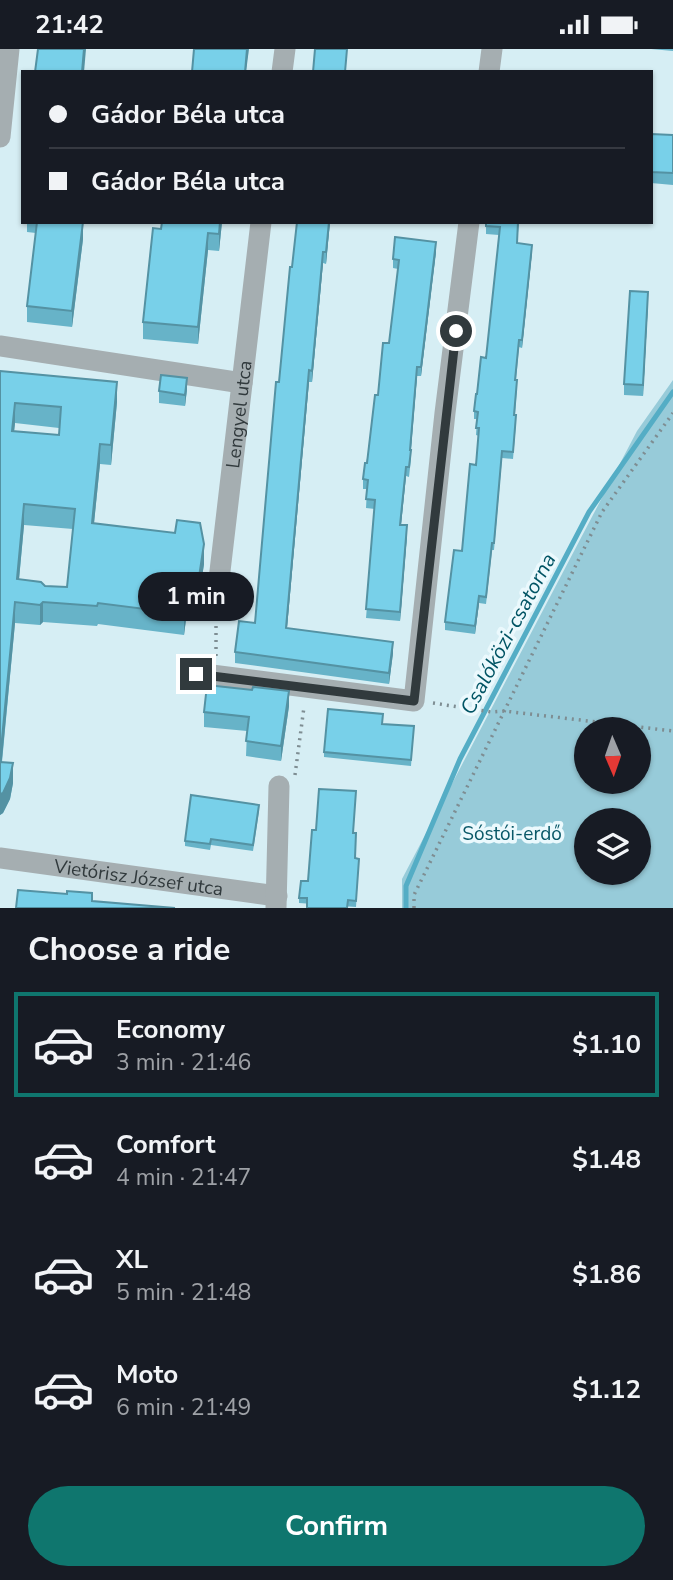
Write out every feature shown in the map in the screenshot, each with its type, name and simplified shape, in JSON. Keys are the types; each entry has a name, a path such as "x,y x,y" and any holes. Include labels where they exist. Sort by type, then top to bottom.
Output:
{"street":[{"path":"0,137 9,49"},
{"path":"282,70 285,49"},
{"path":"489,70 492,49"},
{"name":"Lengyel utca","path":"216,605 261,224"},
{"path":"206,675 414,701 469,224"},
{"path":"0,346 242,383"},
{"name":"Vietórisz József utca","path":"0,857 276,902 279,786"}],"path":[{"path":"414,908 414,895 602,512 673,413"},
{"path":"206,675 216,605"},
{"path":"279,786 295,775 306,687"},
{"path":"414,701 673,731"}],"green space":[{"name":"Sóstói-erdő","path":"673,380 673,908 402,908 402,879 637,431"}],"building":[{"path":"38,49 84,49 82,70 35,70"},
{"path":"194,49 247,49 245,70 192,70"},
{"path":"315,49 347,49 345,70 313,70"},
{"path":"653,134 673,135 673,173 653,172"},
{"path":"37,224 83,224 72,311 27,306"},
{"path":"162,224 220,224 219,234 208,233 198,327 143,322 153,228 161,229"},
{"path":"297,224 329,224 326,252 323,252 312,371 309,370 286,628 393,642 389,673 235,652 239,621 255,623 276,382 279,382"},
{"path":"518,224 517,243 532,245 515,380 513,452 502,451 486,597 479,596 475,626 445,622 454,550 462,551 470,464 476,465 479,428 476,428 478,412 474,411 481,357 486,358 500,227 486,226"},
{"path":"395,237 436,242 421,367 417,367 411,450 409,467 406,467 400,525 407,525 400,612 366,609 375,500 366,499 368,480 363,479 375,395 378,395 383,343 389,343 399,260 393,259"},
{"path":"630,291 648,292 643,385 624,384"},
{"path":"0,371 117,382 111,445 100,444 92,523 175,533 177,520 200,523 204,544 199,577 189,575 184,614 98,603 97,606 15,602 0,760","holes":["15,403 61,407 59,435 12,431","24,504 75,509 67,587 45,586 41,582 17,579"]},
{"path":"161,375 187,378 185,395 159,391"},
{"path":"207,685 289,691 281,746 246,741 249,717 204,712"},
{"path":"328,709 383,714 382,724 414,726 411,760 324,752"},
{"path":"0,762 13,763 10,778 0,794"},
{"path":"319,789 356,791 353,833 356,833 355,858 359,859 356,901 348,900 347,908 307,908 307,898 299,898 301,881 308,881"},
{"path":"191,795 259,805 253,845 211,839 210,844 185,841"},
{"path":"18,890 92,893 92,901 175,908 16,908"}],"waterway":[{"name":"Csalóközi-csatorna","path":"406,908 406,886 460,759 589,512 673,392"}],"route":[{"path":"196,674 414,701 456,331"}]}
